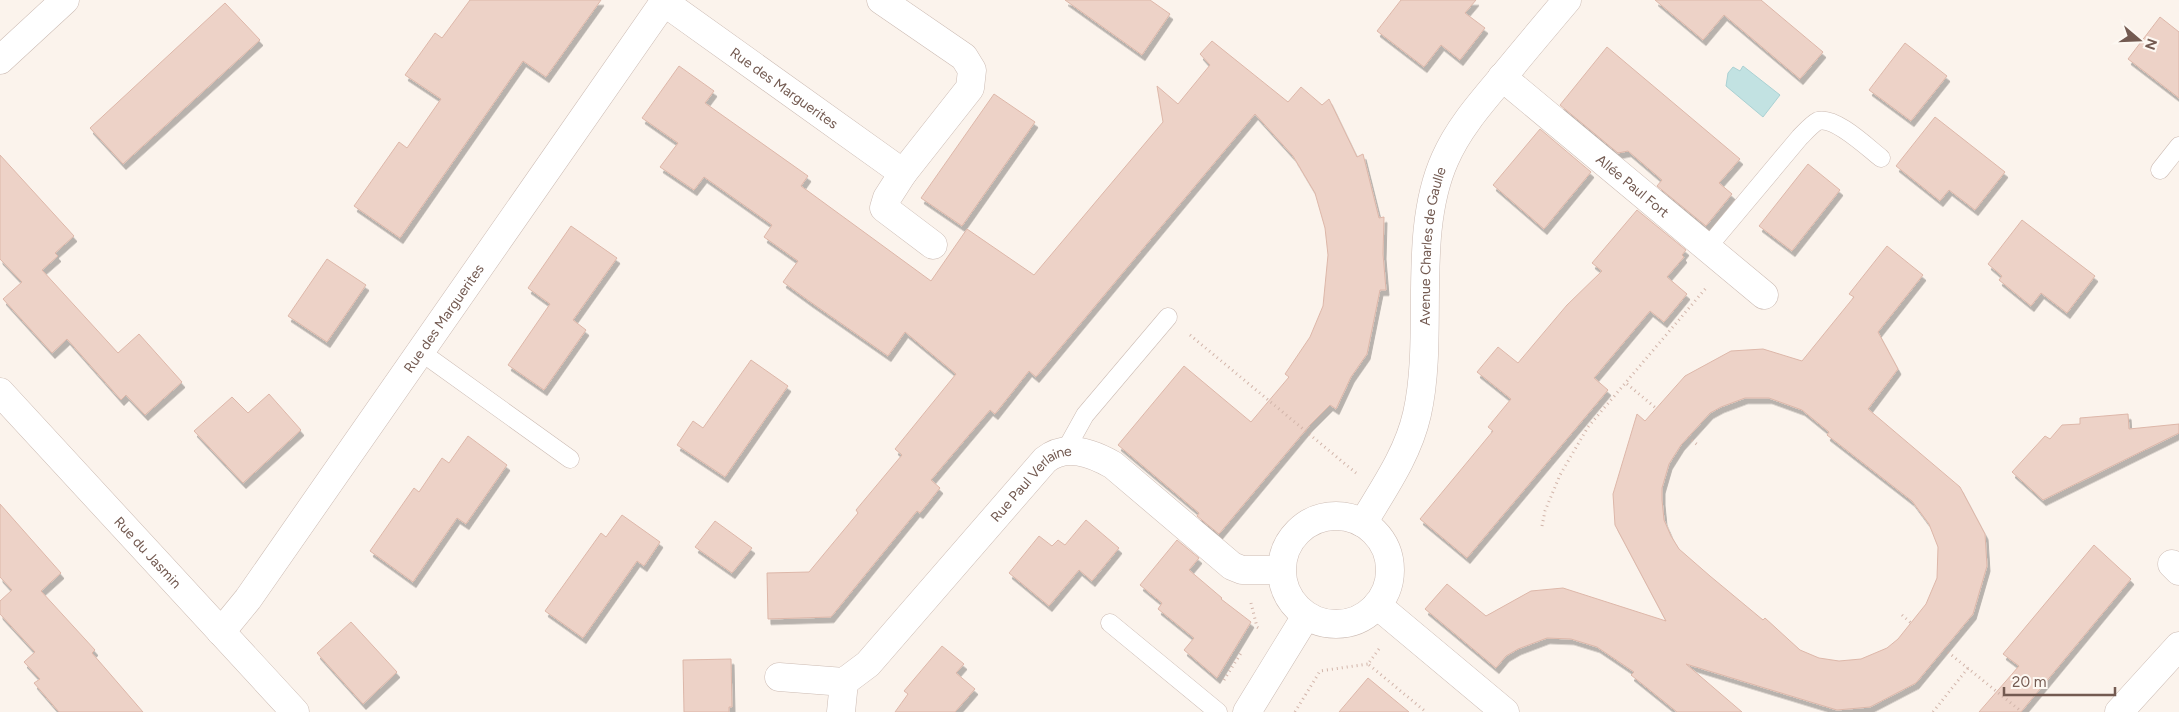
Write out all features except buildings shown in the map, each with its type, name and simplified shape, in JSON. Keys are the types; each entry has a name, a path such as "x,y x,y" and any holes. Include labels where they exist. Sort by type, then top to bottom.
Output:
{"street":[{"path":"0,60 65,0"},
{"path":"882,0 964,57 972,70 970,88 904,173 887,198 884,208 932,245"},
{"name":"Avenue Charles de Gaulle","path":"1364,523 1394,472 1410,437 1417,414 1424,357 1430,219 1437,181 1445,159 1459,132 1502,77 1567,0"},
{"name":"Rue des Marguerites","path":"222,632 248,599 422,352 665,1 904,173"},
{"name":"Allée Paul Fort","path":"1502,77 1764,295"},
{"name":"Rue du Jasmin","path":"0,392 295,712"},
{"name":"Rue Paul Verlaine","path":"844,682 868,664 1052,454 1065,451 1080,451 1096,455 1113,465 1232,566 1242,570 1281,570"},
{"path":"1330,516 1342,516 1364,523 1381,540 1390,565 1388,584 1377,605 1360,619 1342,625 1323,623 1306,616 1293,604 1286,592 1281,570 1284,552 1294,534 1305,525 1330,516"},
{"path":"1377,605 1494,709"},
{"path":"1247,712 1306,616"},
{"path":"2119,712 2179,646"},
{"path":"779,676 844,682 841,712"}],"lane":[{"path":"1717,256 1800,137 1816,122 1827,120 1838,125 1881,158"},
{"path":"2160,170 2179,146"},
{"path":"1065,451 1088,410 1168,317"},
{"path":"422,352 570,459"},
{"path":"1110,623 1213,708"}],"path":[{"path":"1542,526 1545,511 1560,475 1588,427 1627,384 1717,256"},
{"path":"1168,317 1380,494"},
{"path":"1627,384 1657,409"},
{"path":"1688,437 1699,446"},
{"path":"1902,615 1912,623"},
{"path":"1295,712 1320,671 1368,664 1399,624"},
{"path":"1252,635 1257,627"},
{"path":"1944,649 2022,712"},
{"path":"1213,708 1242,650"},
{"path":"1368,664 1426,712"},
{"path":"1933,712 1968,668"}],"water":[{"path":"1743,66 1780,95 1763,117 1726,86 1728,73 1733,67 1740,71"}]}
